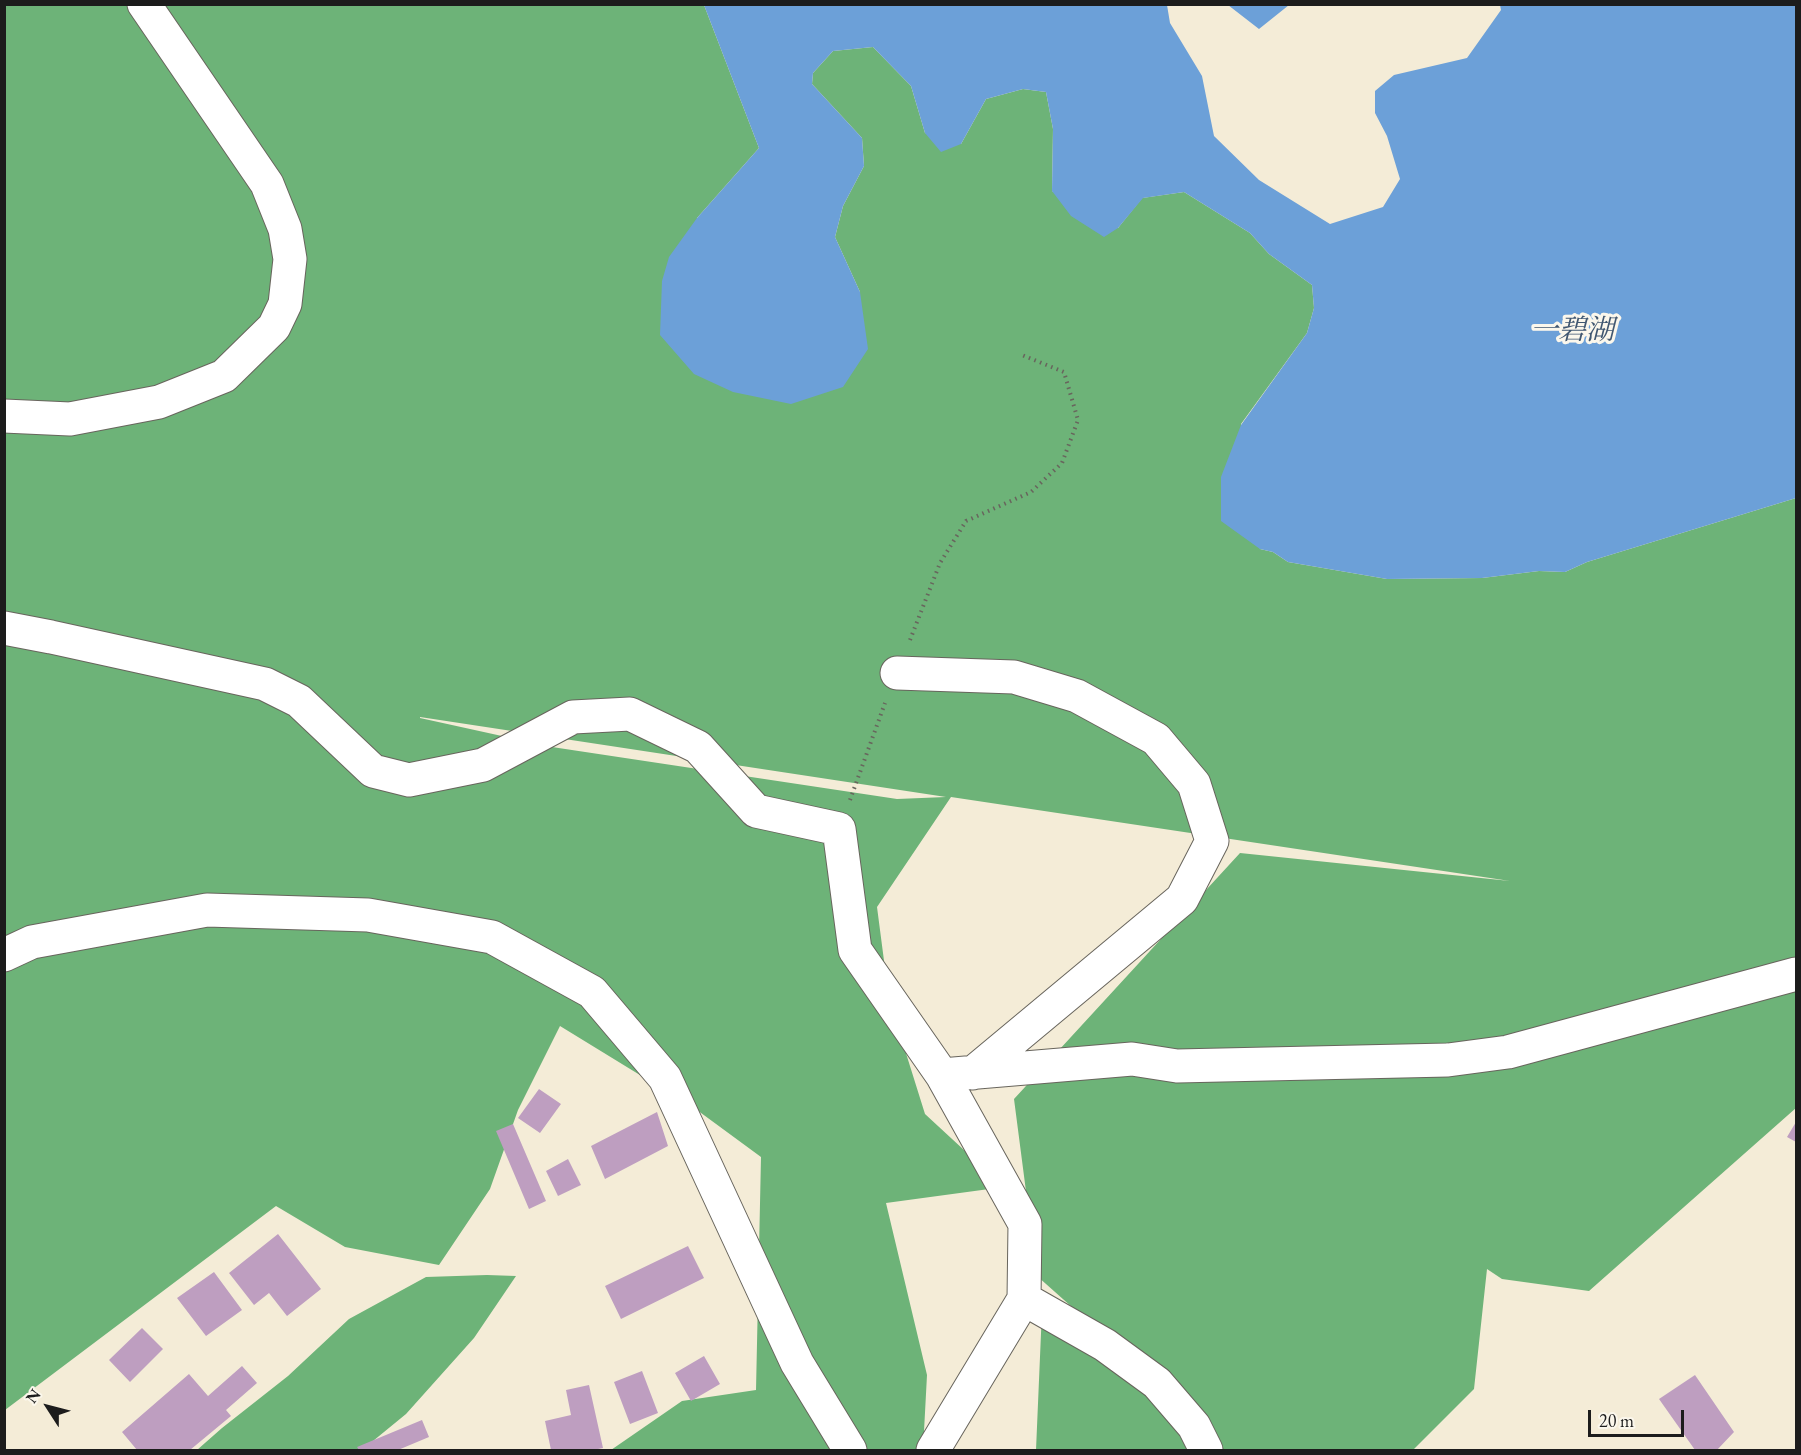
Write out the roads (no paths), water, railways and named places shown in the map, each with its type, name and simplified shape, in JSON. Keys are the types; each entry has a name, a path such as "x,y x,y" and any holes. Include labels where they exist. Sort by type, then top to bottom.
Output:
{"street":[{"path":"4,416 70,419 159,402 224,376 274,327 285,304 290,259 285,229 267,184 144,4"},
{"path":"4,628 265,684 300,701 373,771 409,780 483,765 573,717 630,714 698,747 756,811 839,829 855,950 957,1074 1025,1224 1024,1299 933,1450"},
{"path":"897,673 1014,677 1077,696 1156,739 1194,784 1212,841 1182,899 957,1074"},
{"path":"4,955 32,942 207,910 368,915 492,937 592,992 665,1078 797,1363 849,1450"},
{"path":"957,1074 1132,1059 1177,1066 1448,1060 1508,1052 1797,974"},
{"path":"1024,1299 1105,1345 1157,1383 1194,1426 1206,1450"}],"water":[{"name":"一碧湖","path":"704,5 1167,5 1170,23 1202,76 1214,136 1259,180 1330,224 1383,207 1400,179 1387,136 1375,113 1375,91 1394,75 1467,58 1501,10 1500,5 1796,5 1796,498 1587,562 1565,572 1539,571 1482,578 1387,579 1288,562 1273,552 1260,549 1221,521 1221,477 1241,425 1307,333 1314,308 1312,285 1269,254 1250,233 1184,192 1143,198 1118,228 1104,237 1071,216 1052,191 1053,129 1046,92 1023,89 986,99 961,144 941,152 925,133 911,86 873,47 833,51 813,73 812,84 862,138 864,166 843,206 835,237 860,292 868,349 843,387 791,404 733,392 694,374 660,335 662,281 669,257 697,218 759,148"},
{"path":"1228,5 1289,5 1259,29"}]}
